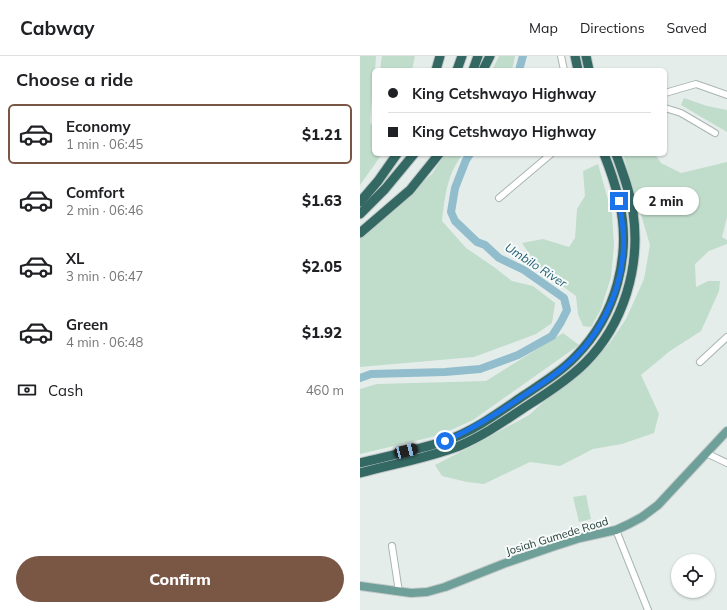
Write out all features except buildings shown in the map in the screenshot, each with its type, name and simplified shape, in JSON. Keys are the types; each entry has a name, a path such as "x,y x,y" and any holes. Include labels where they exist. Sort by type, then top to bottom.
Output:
{"highway":[{"path":"437,68 440,56"},
{"path":"458,68 462,56"},
{"path":"474,68 478,56"},
{"path":"484,68 490,56"},
{"path":"575,56 578,68"},
{"path":"586,56 589,68"},
{"path":"360,202 378,181 396,156"},
{"path":"360,214 385,189 412,156"},
{"path":"379,217 415,177 430,156"},
{"path":"360,233 410,190 436,156"},
{"path":"360,463 445,441 471,430 563,368 587,344 597,331 610,306 621,272 623,256 623,234 619,201 615,183 605,156"},
{"path":"360,473 457,446 485,433 556,387 586,362 596,351 618,315 629,286 634,263 635,246 633,212 624,175 617,156"},
{"path":"360,478 392,465"}],"main road":[{"name":"Josiah Gumede Road","path":"360,586 399,592 427,592 445,587 503,564 552,547 580,538 616,530 642,517 658,506 727,431"}],"street":[{"path":"561,56 564,68"},
{"path":"667,92 696,84 727,94"},
{"path":"667,109 681,113 715,134"},
{"path":"499,198 549,156"},
{"path":"700,362 727,337"},
{"path":"706,453 727,463"},
{"path":"616,530 648,610"},
{"path":"392,546 399,592"}],"green space":[{"path":"360,56 376,56 375,68 372,68 370,122 372,126 372,156 381,156 360,185"},
{"path":"382,56 415,56 412,68 380,68"},
{"path":"499,56 515,56 512,68 493,68"},
{"path":"684,98 707,106 727,110 727,132 681,105"},
{"path":"444,156 462,156 453,169 450,177 442,221 466,248 512,281 533,286 555,303 552,323 536,334 474,357 360,367 360,236 432,174"},
{"path":"624,156 656,156 661,163 681,173 727,162 727,217 722,237 727,240 727,244 709,251 695,264 696,287 708,281 720,281 719,291 701,331 670,351 641,375 659,414 654,433 622,444 593,449 560,466 530,462 484,484 467,482 442,476 435,465 529,415 609,344 626,319 644,279 650,245"},
{"path":"598,164 612,214 614,245 611,277 601,309 591,327 583,326 578,314 576,296 537,265 522,243 543,239 569,247 575,238 577,209 585,196 583,171"},
{"path":"563,333 579,345 473,420 440,435 360,454 360,389 377,384 486,381"},
{"path":"586,495 591,519 579,522 573,497"}],"waterway":[{"name":"Umbilo River","path":"520,68 523,56"},
{"name":"Umbilo River","path":"360,378 371,374 445,372 480,369 518,355 552,336 567,310 564,298 524,270 499,258 485,245 477,242 455,221 451,212 455,188 469,156"}],"route":[{"path":"445,441 481,424 563,368 576,356 597,331 610,306 621,272 624,241 619,201"}]}
